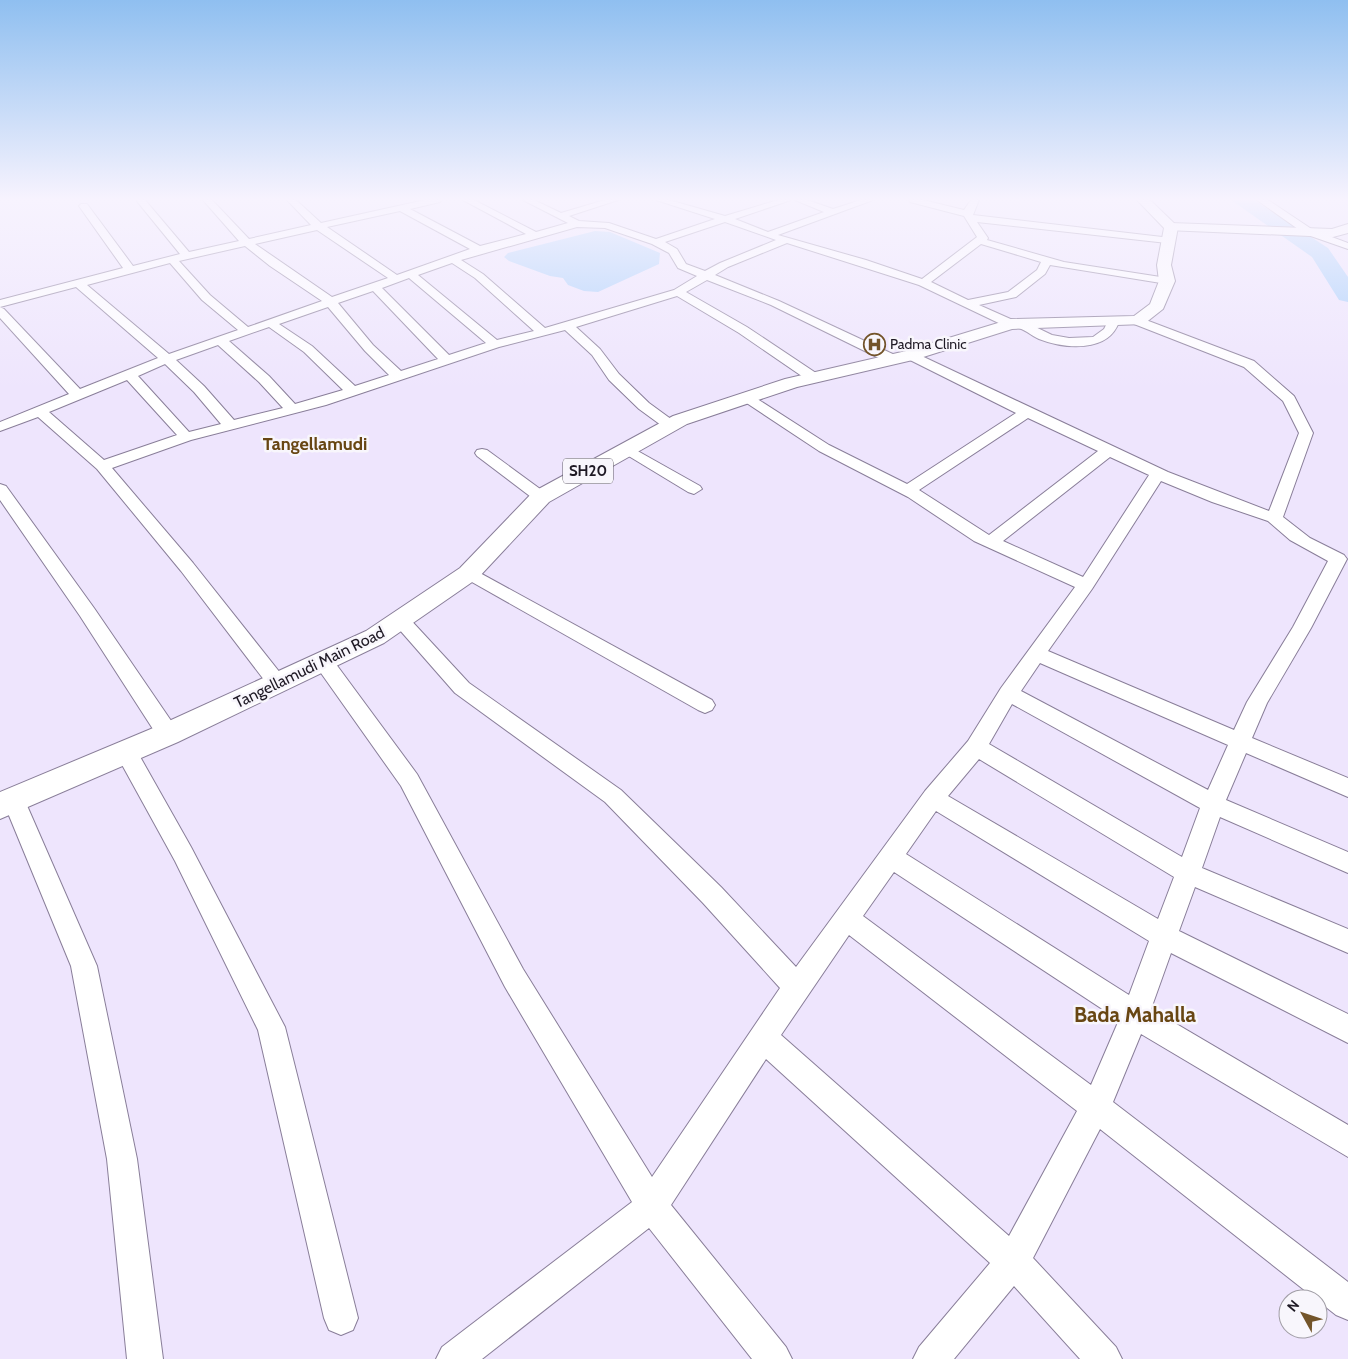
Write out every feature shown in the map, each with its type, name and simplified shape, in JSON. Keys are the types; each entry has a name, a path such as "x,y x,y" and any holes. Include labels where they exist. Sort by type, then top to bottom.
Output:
{"main road":[{"path":"1138,321 1157,306 1167,281 1165,263"},
{"name":"Tangellamudi Main Road","path":"7,804 168,734 375,637 469,573 540,497 670,425 746,398 814,378 901,357 1015,324 1138,321"}],"street":[{"path":"125,263 130,270"},
{"path":"0,304 155,263"},
{"path":"175,263 190,282 219,311 245,330"},
{"path":"273,263 330,301 369,348 398,376"},
{"path":"373,263 396,279"},
{"path":"0,428 167,359 245,330 440,263"},
{"path":"460,263 479,276 543,332"},
{"path":"680,263 682,266 775,303 1027,412 1157,475 1230,504 1274,518 1285,529 1310,546 1343,562 1257,702 1214,804 1135,1015 1096,1106 1013,1261 932,1359"},
{"path":"102,466 186,437 292,409 495,344 567,326 678,292 728,263"},
{"path":"866,263 924,283 1015,324"},
{"path":"924,283 951,263"},
{"path":"968,303 1012,295 1042,272 1046,263"},
{"path":"1062,263 1167,281"},
{"path":"410,274 495,344"},
{"path":"78,283 167,359 199,389 230,425"},
{"path":"374,286 447,360"},
{"path":"678,292 743,330 814,378"},
{"path":"0,311 78,395"},
{"path":"1138,321 1249,364 1289,399 1306,433 1274,518"},
{"path":"269,322 308,349 352,391"},
{"path":"567,326 596,352 614,377 638,400 670,425"},
{"path":"220,340 264,379 292,409"},
{"path":"129,374 186,437"},
{"path":"746,398 824,448 906,491 991,542 1086,585"},
{"path":"40,411 102,466 187,567 278,684"},
{"path":"906,491 1027,412"},
{"path":"626,449 694,489"},
{"path":"991,542 1108,450"},
{"path":"482,452 540,497"},
{"path":"454,1359 652,1206 797,987 933,798 976,747 1008,693 1086,585 1157,475"},
{"path":"0,489 87,612 168,734"},
{"path":"469,573 705,705"},
{"path":"400,620 462,688 613,796 712,895 797,987"},
{"path":"1036,654 1348,788"},
{"path":"324,661 409,780 514,978 652,1206 774,1359"},
{"path":"1008,693 1214,804 1348,863"},
{"path":"976,747 1188,872 1348,941"},
{"path":"126,752 183,854 271,1027 341,1318"},
{"path":"933,798 1164,936 1348,1029"},
{"path":"7,804 84,966 122,1159 145,1359"},
{"path":"890,857 1135,1015 1348,1142"},
{"path":"846,918 1096,1106 1348,1304"},
{"path":"763,1038 1013,1261 1104,1359"}],"water":[{"path":"516,263 659,263 598,292 584,291 568,285 563,278 550,276"}],"waterway":[{"path":"1327,263 1348,295"}],"place":[{"name":"Padma Clinic","path":"874,344"}],"district":[{"name":"Tangellamudi","path":"315,444"},
{"name":"Bada Mahalla","path":"1135,1015"}]}
